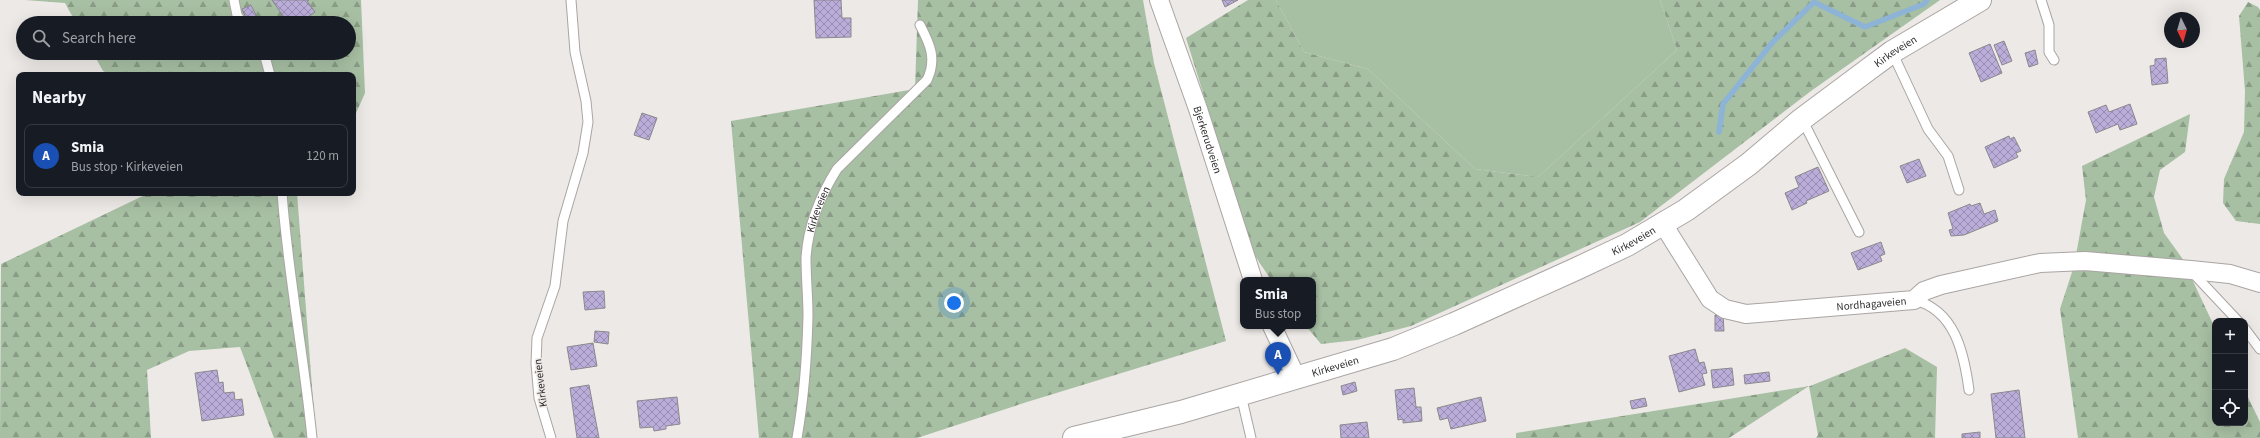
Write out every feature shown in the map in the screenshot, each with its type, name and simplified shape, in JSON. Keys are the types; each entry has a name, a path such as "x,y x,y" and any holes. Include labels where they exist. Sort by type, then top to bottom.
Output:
{"main road":[{"name":"Kirkeveien","path":"1074,438 1132,425 1241,395 1392,349 1454,324 1576,270 1663,224 1692,206 1749,164 1802,119 1892,52 1980,0"}],"street":[{"name":"Bjerkerudveien","path":"1158,0 1198,109 1252,277"},
{"name":"Nordhagaveien","path":"1663,224 1710,299 1725,309 1746,314 1914,300 1924,291 1941,284 2040,263 2085,261 2191,270 2230,274 2260,283"},
{"path":"1273,329 1297,379"}],"lane":[{"path":"234,0 238,16"},
{"name":"Kirkeveien","path":"551,438 540,398 536,364 537,338 555,286 563,221 583,153 588,122 586,101 574,48 570,0"},
{"path":"2042,0 2049,25 2049,52 2054,60"},
{"name":"Kirkeveien","path":"797,438 804,394 808,316 806,258 808,238 815,213 829,181 837,169 927,80 932,64 931,45 920,25"},
{"path":"1892,52 1928,129 1948,156 1959,190"},
{"path":"266,60 269,72"},
{"path":"1802,119 1858,232"},
{"path":"282,196 285,231 306,374 312,438"},
{"path":"2191,270 2235,318"},
{"path":"1914,300 1924,302 1941,314 1955,334 1965,360 1969,390"},
{"path":"2248,333 2260,349"},
{"path":"1241,395 1252,438"}],"green space":[{"path":"25,0 361,0 365,93 356,113 356,72 105,72 103,71 97,60 356,60 356,16 72,16 65,3"},
{"path":"918,0 1143,0 1154,63 1226,341 1027,402 917,438 759,438 731,121 915,89"},
{"path":"1248,0 1276,0 1304,52 1368,69 1475,169 1538,177 1677,50 1660,0 1940,0 1811,91 1640,222 1411,326 1357,340 1321,344 1308,329 1316,329 1316,277 1269,277 1252,251 1186,38"},
{"path":"1276,0 1660,0 1677,50 1538,177 1475,169 1368,69 1304,52"},
{"path":"2248,2 2258,7 2260,10 2260,224 2236,221 2223,203 2224,179 2244,132 2245,91 2239,16"},
{"path":"2190,114 2185,152 2160,170 2154,197 2164,233 2182,258 2212,322 2212,426 2248,426 2248,397 2260,422 2260,438 2078,438 2060,309 2074,266 2086,200 2082,166"},
{"path":"143,196 297,196 316,438 274,438 240,347 189,351 147,370 151,438 0,438 1,264"},
{"path":"1905,348 1937,367 1935,438 1816,438 1818,435 1809,386"},
{"path":"1809,386 1729,438 1516,438 1516,433"}],"building":[{"path":"272,0 309,0 307,1 315,12 309,16 283,16"},
{"path":"814,0 841,0 842,18 851,18 851,37 816,38"},
{"path":"1222,0 1238,0 1225,7"},
{"path":"251,5 256,16 245,16 242,9"},
{"path":"2004,41 2012,61 2002,65 1994,45"},
{"path":"1990,44 2002,73 1981,82 1969,53"},
{"path":"2035,50 2038,64 2029,67 2025,53"},
{"path":"2166,58 2168,83 2152,85 2150,66 2155,65 2155,59"},
{"path":"2130,104 2137,124 2120,130 2118,124 2096,133 2088,112 2106,105 2109,112"},
{"path":"642,113 657,118 649,140 634,135"},
{"path":"2009,136 2010,139 2014,137 2021,151 2016,153 2018,157 1994,168 1985,147"},
{"path":"1919,159 1926,176 1907,183 1900,166"},
{"path":"1818,167 1829,191 1806,201 1807,203 1792,210 1785,193 1799,187 1795,177"},
{"path":"1980,203 1984,214 1995,210 1998,221 1964,235 1951,236 1949,230 1953,229 1948,213 1970,204 1971,206"},
{"path":"1881,242 1885,254 1880,256 1882,261 1858,270 1851,253"},
{"path":"604,291 605,308 585,310 583,292"},
{"path":"1715,315 1723,315 1724,331 1715,331"},
{"path":"595,331 609,332 608,344 594,342"},
{"path":"593,343 597,366 571,370 567,347"},
{"path":"1695,349 1699,363 1704,362 1707,373 1702,374 1705,385 1679,392 1669,356"},
{"path":"1732,368 1734,385 1713,388 1711,370"},
{"path":"217,370 219,383 223,382 224,393 234,392 235,400 242,399 244,415 202,421 195,373"},
{"path":"1769,372 1770,381 1745,384 1744,375"},
{"path":"1355,382 1357,391 1343,395 1341,386"},
{"path":"589,385 599,438 577,438 570,388"},
{"path":"1414,388 1416,407 1421,407 1422,421 1403,423 1403,419 1398,420 1395,390"},
{"path":"2019,390 2025,438 1996,438 1991,394"},
{"path":"677,397 680,424 666,426 666,429 654,431 653,427 640,428 637,401"},
{"path":"1481,397 1486,421 1451,429 1448,418 1440,420 1437,408"},
{"path":"1645,398 1647,406 1632,409 1630,401"},
{"path":"1367,422 1369,438 1341,438 1340,425"},
{"path":"1980,432 1980,438 1962,438 1962,434"}],"waterway":[{"path":"1719,132 1723,104 1772,43 1814,2 1865,27 1924,4 1927,0"}],"place":[{"name":"Smia","path":"1278,375"}]}
